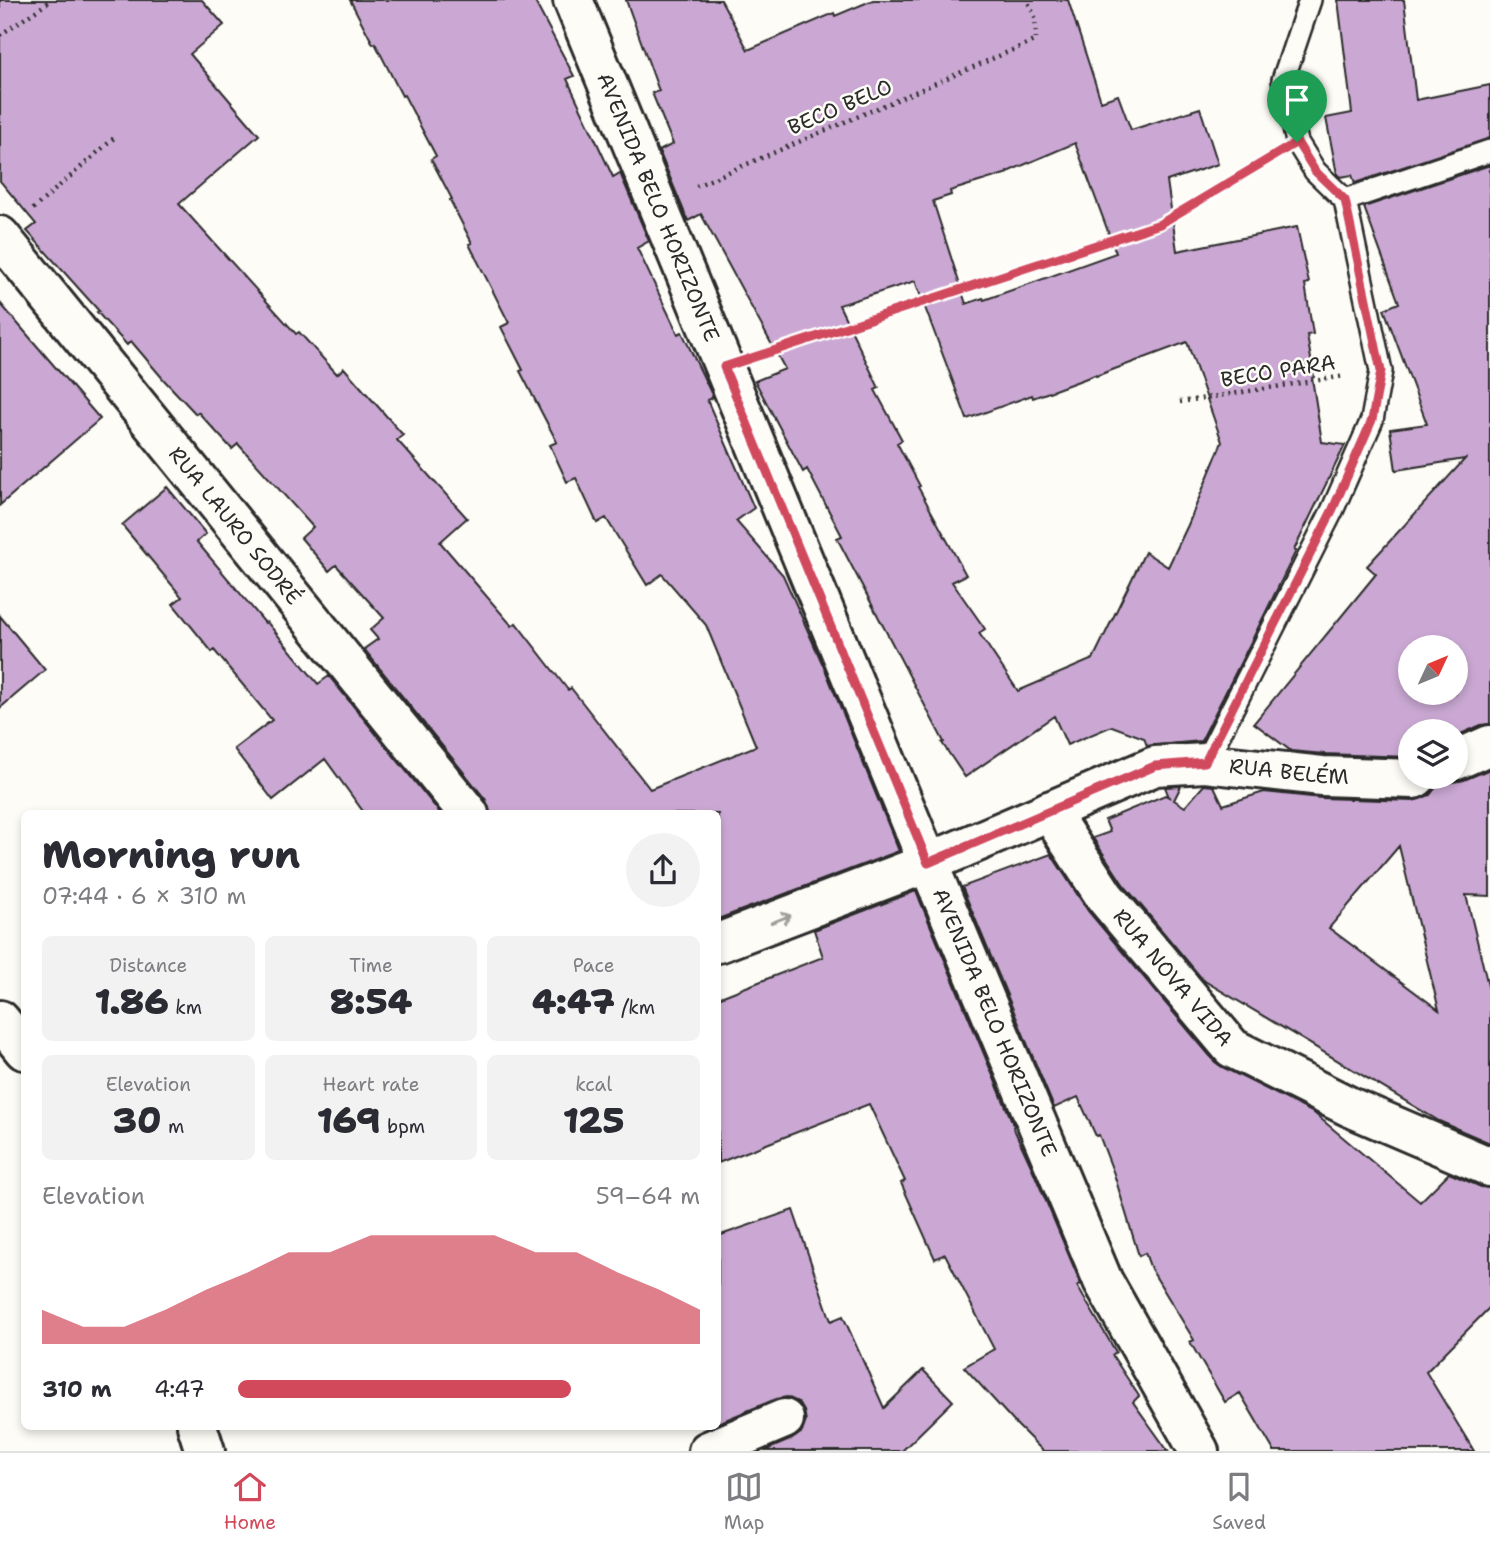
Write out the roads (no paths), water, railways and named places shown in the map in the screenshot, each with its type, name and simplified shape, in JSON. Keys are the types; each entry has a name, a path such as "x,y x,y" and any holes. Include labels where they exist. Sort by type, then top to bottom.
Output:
{"street":[{"name":"AVENIDA BELO HORIZONTE","path":"573,0 1103,1281 1199,1451"},
{"name":"RUA LAURO SODRÉ","path":"1,236 466,810"},
{"path":"1468,755 1490,745"},
{"name":"RUA BELÉM","path":"721,942 928,863 1155,766 1205,762 1322,776 1398,779"},
{"name":"RUA NOVA VIDA","path":"1049,811 1105,897 1232,1048 1350,1107 1490,1167"},
{"path":"0,1020 21,1046"},
{"path":"708,1451 784,1419"},
{"path":"198,1430 205,1451"}],"lane":[{"path":"1205,762 1332,511 1372,420 1381,371 1345,200 1315,171 1297,142 1283,80 1310,0"},
{"path":"1345,200 1490,151"}]}
